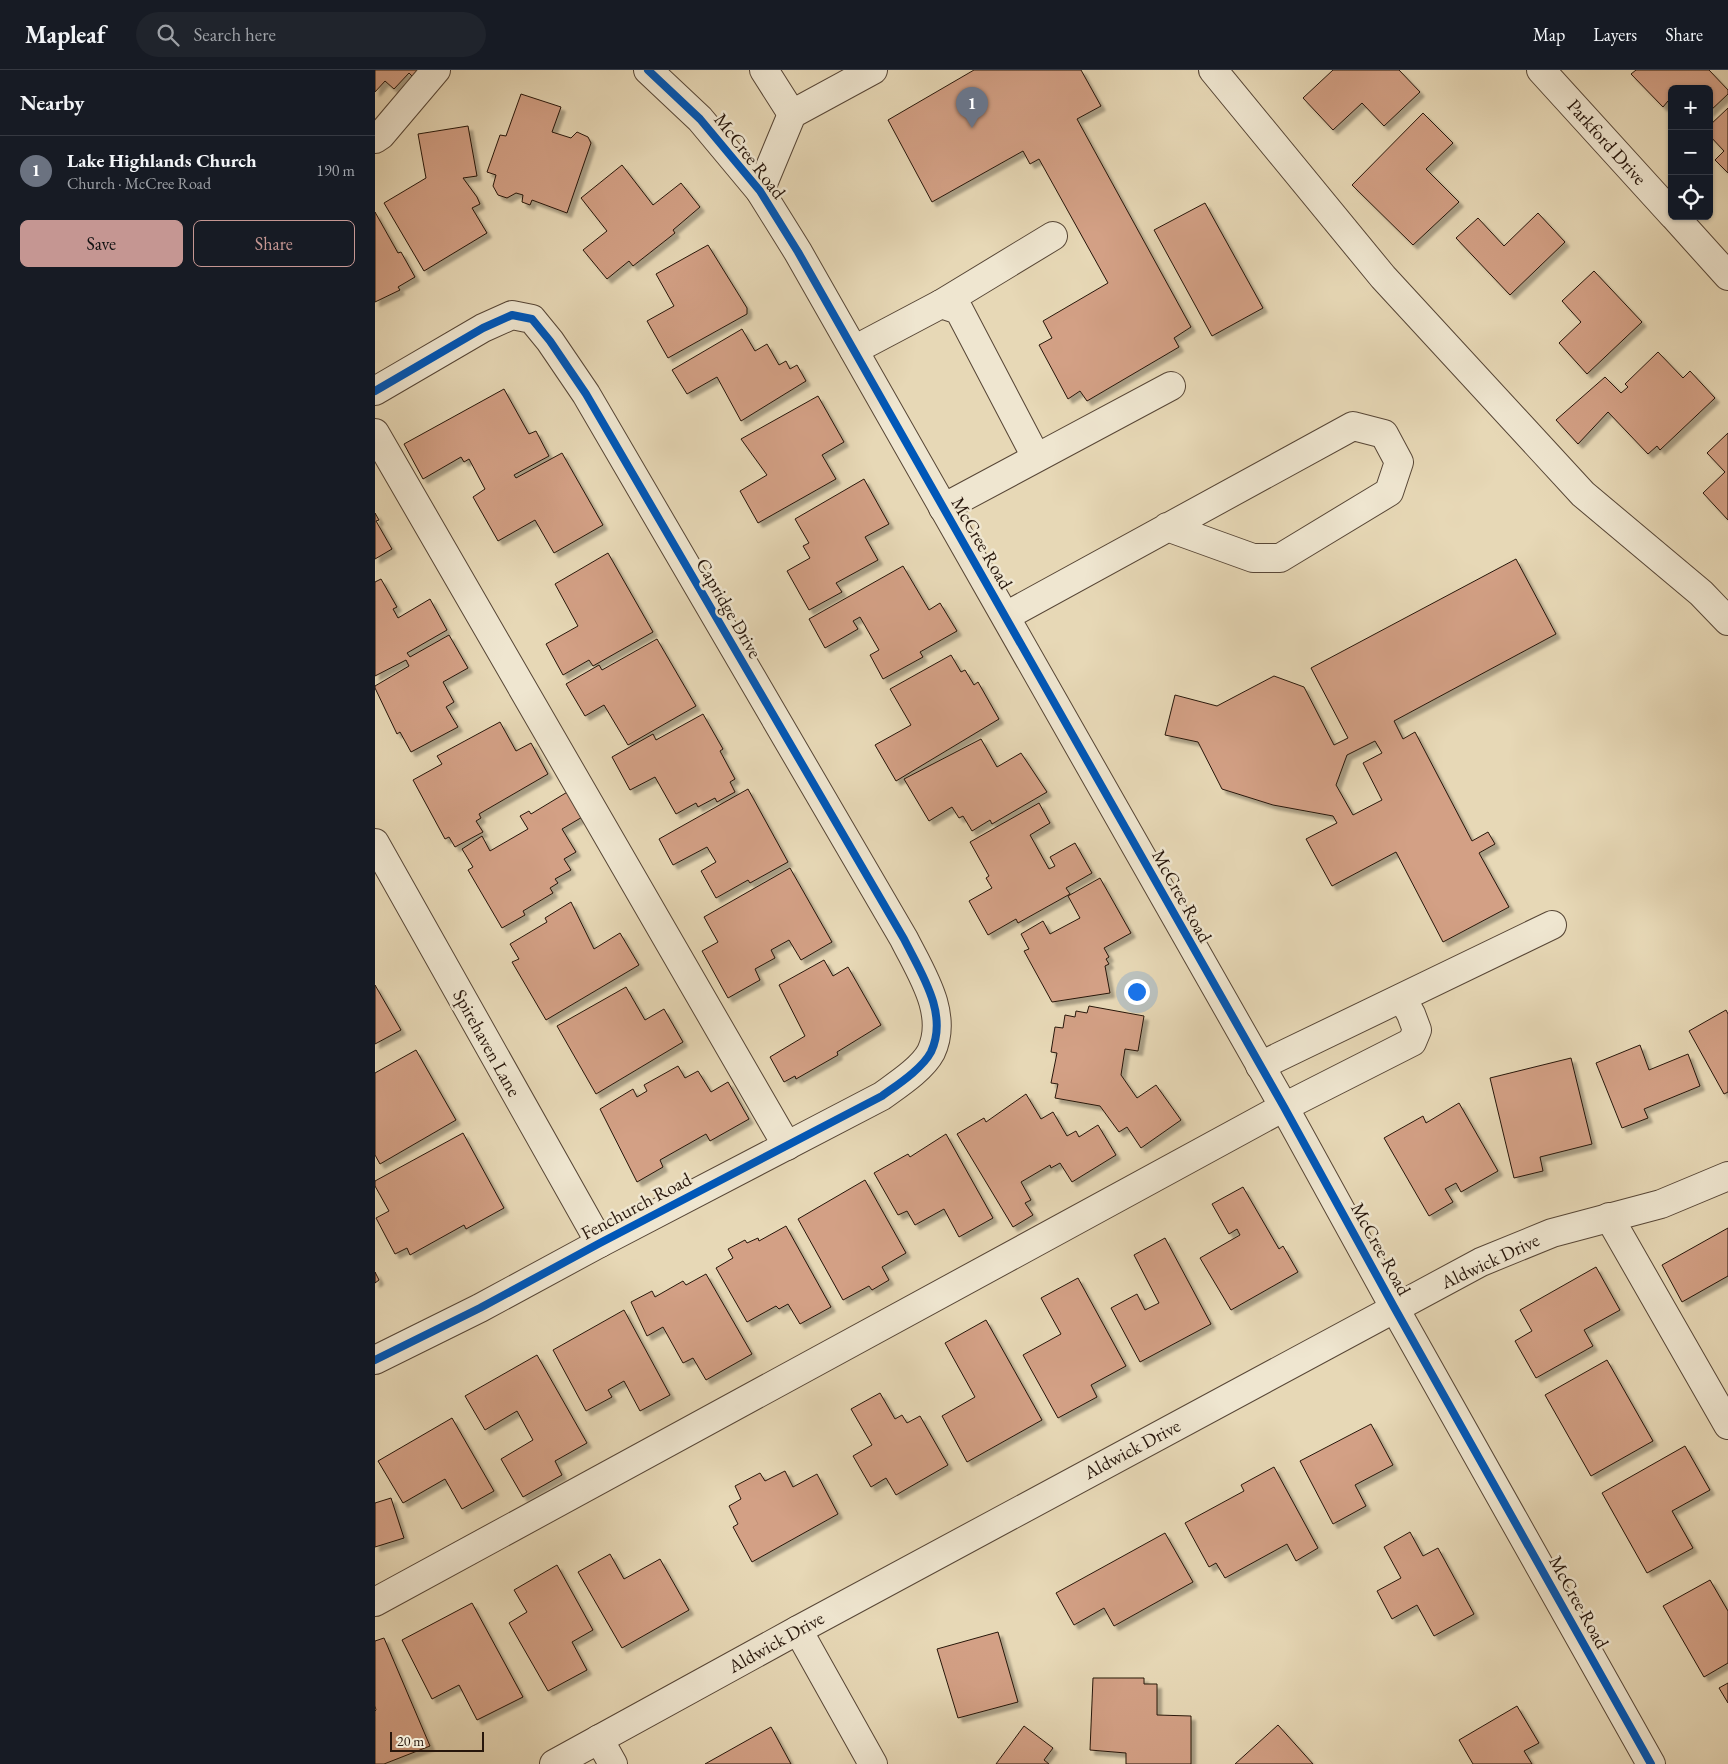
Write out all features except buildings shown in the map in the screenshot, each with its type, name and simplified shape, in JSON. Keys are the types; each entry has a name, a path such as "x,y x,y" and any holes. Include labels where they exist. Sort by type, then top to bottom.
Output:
{"street":[{"path":"375,139 381,135 436,70"},
{"name":"McCree Road","path":"648,70 700,119 760,191 798,252 1284,1107 1394,1307 1651,1764"},
{"path":"764,70 792,114"},
{"path":"760,191 792,114 873,70"},
{"path":"1213,70 1383,277 1583,494 1701,593 1728,621"},
{"name":"Parkford Drive","path":"1541,70 1668,210"},
{"name":"Parkford Drive","path":"1678,220 1728,276"},
{"path":"854,350 941,304 1053,236"},
{"path":"941,304 959,310 1036,457"},
{"name":"Capridge Drive","path":"375,391 483,328 512,315 533,319 586,394 904,939 926,983 938,1025 930,1053 911,1076"},
{"path":"943,508 1171,386"},
{"path":"1005,616 1353,426 1384,434 1399,462 1389,492 1280,558 1253,558 1167,528"},
{"path":"375,433 787,1146"},
{"name":"Spirehaven Lane","path":"375,843 600,1243"},
{"path":"1260,1066 1552,926"},
{"path":"375,1602 1284,1107 1413,1042 1417,1030 1402,998"},
{"name":"Fenchurch Road","path":"375,1360 480,1308 787,1146 881,1096 911,1076"},
{"name":"Aldwick Drive","path":"554,1764 1394,1307 1481,1262 1552,1233 1661,1204 1728,1176"},
{"path":"1609,1217 1728,1425"},
{"path":"798,1630 873,1764"},
{"path":"599,1739 613,1764"}],"cycle path":[{"path":"648,70 700,119 760,191 798,252 1284,1107 1394,1307 1651,1764"},
{"path":"375,391 483,328 512,315 532,319 550,341 586,394 904,939 931,994 937,1023 936,1038 931,1052 922,1065 882,1096 600,1243 480,1308 375,1360"}],"place":[{"name":"Lake Highlands Church","path":"972,128"}]}
